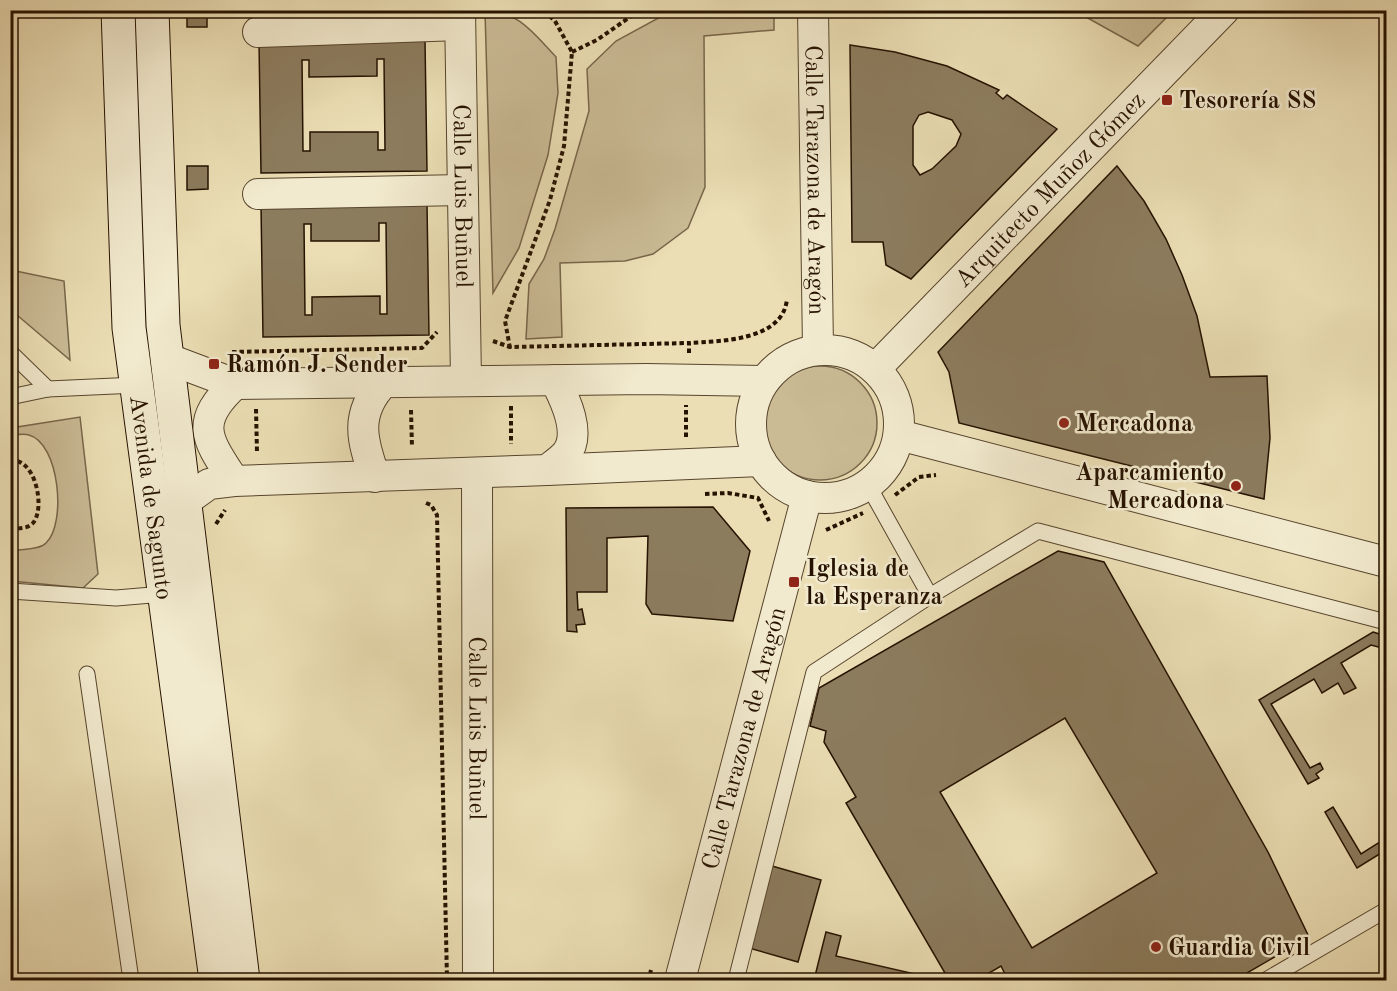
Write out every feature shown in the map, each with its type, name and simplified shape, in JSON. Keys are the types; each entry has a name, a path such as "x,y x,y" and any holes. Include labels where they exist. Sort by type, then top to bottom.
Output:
{"main road":[{"name":"Avenida de Sagunto","path":"118,10 129,327 216,981"},
{"name":"Avenida de Sagunto","path":"152,10 166,358 243,981"}],"street":[{"name":"Calle Tarazona de Aragón","path":"813,10 818,349"},
{"name":"Arquitecto Muñoz Gómez","path":"876,368 1224,10"},
{"path":"258,32 460,18"},
{"name":"Calle Luis Buñuel","path":"460,18 466,380"},
{"path":"258,195 463,190"},
{"path":"818,349 849,352 876,368 895,399 899,435 889,463 868,485 839,497 807,496 780,483 761,461 752,435 752,407 764,381 787,359 818,349"},
{"path":"166,358 245,384 466,380 764,381"},
{"path":"547,470 567,452 572,429 569,407 555,380"},
{"path":"375,477 364,447 364,418 369,398 396,382"},
{"path":"245,384 220,398 211,413 207,426 212,447 246,481"},
{"path":"899,435 1386,562"},
{"path":"184,502 209,484 246,481 477,474 761,461"},
{"name":"Calle Luis Buñuel","path":"477,474 478,981"},
{"name":"Calle Tarazona de Aragón","path":"680,981 807,496"}],"lane":[{"path":"10,352 48,389"},
{"path":"10,396 48,389 137,385"},
{"path":"868,485 930,596"},
{"path":"736,981 814,672 930,596 1038,531 1386,622"},
{"path":"10,591 116,598 164,594"},
{"path":"87,674 131,981"},
{"path":"1266,981 1386,910"}],"path":[{"path":"512,472 510,347 505,321 550,200 564,146 572,52 555,21 543,10"},
{"path":"572,52 597,40 640,10"},
{"path":"487,338 510,347 689,343 749,338 771,325 786,308 789,289"},
{"path":"246,481 245,384 255,352 422,348 438,331"},
{"path":"689,343 686,380 686,464 689,494 728,494 758,498 770,519 768,527"},
{"path":"409,348 396,382 412,476 413,499 431,505 437,515 447,981"},
{"path":"10,461 16,460 24,464 32,473 38,511 34,522 27,528 10,529"}],"shaded area":[{"path":"673,10 774,11 774,30 704,36 705,187 688,228 653,254 625,261 560,263 562,337 526,339 529,284 544,259 555,229 589,111 587,69 616,41"},
{"path":"485,11 497,12 516,19 525,25 556,57 558,93 548,155 519,248 493,293"},
{"path":"1075,11 1173,11 1138,46"},
{"path":"11,270 64,281 70,360 11,310"},
{"path":"820,366 842,371 860,383 872,401 877,423 872,445 860,463 842,475 820,480 798,475 780,463 768,445 763,423 768,401 780,383 798,371"},
{"path":"80,417 98,574 83,588 11,581 11,551 35,548 46,543 53,533 58,502 57,484 47,452 39,441 29,435 11,436 11,428"}],"building":[{"path":"187,10 207,10 207,27 187,27"},
{"path":"425,40 427,171 261,173 259,42","holes":["377,59 384,59 385,150 378,150 378,132 310,132 310,151 303,151 302,60 309,60 309,77 377,76"]},
{"path":"850,45 895,52 947,66 999,90 996,93 1003,99 1007,95 1057,129 911,279 886,265 883,242 852,242","holes":["928,112 952,120 961,134 956,146 932,169 920,175 913,165 913,126 919,115"]},
{"path":"187,166 208,166 208,189 187,190"},
{"path":"1117,166 1144,201 1166,239 1182,275 1197,316 1210,377 1267,376 1270,438 1264,499 959,423 949,372 938,352"},
{"path":"427,204 429,335 263,337 261,206","holes":["379,223 386,223 387,314 380,314 380,296 312,297 312,315 305,315 304,224 311,224 311,241 379,241"]},
{"path":"713,507 750,551 733,621 652,614 646,604 648,536 607,538 607,592 577,592 578,610 582,609 585,624 576,625 577,632 567,631 566,508"},
{"path":"1058,551 1104,562 1268,852 1309,937 1235,980 1008,980 1001,966 977,980 949,980 846,803 856,797 824,742 826,731 810,726 819,688","holes":["1065,718 1157,873 1032,948 940,792"]},
{"path":"1373,632 1386,636 1386,649 1371,645 1341,663 1356,688 1344,694 1338,683 1322,693 1314,679 1271,704 1310,768 1320,763 1323,769 1316,774 1319,778 1308,784 1259,700"},
{"path":"1333,807 1361,854 1386,838 1386,850 1357,868 1325,812"},
{"path":"772,866 821,880 798,962 749,948"},
{"path":"826,932 841,936 836,956 915,974 913,980 814,980"}],"place":[{"name":"Tesorería SS","path":"1167,100"},
{"name":"Ramón J. Sender","path":"214,364"},
{"name":"Mercadona","path":"1064,423"},
{"name":"Aparcamiento Mercadona","path":"1236,486"},
{"name":"Iglesia de la Esperanza","path":"794,582"},
{"name":"Guardia Civil","path":"1156,947"}]}
